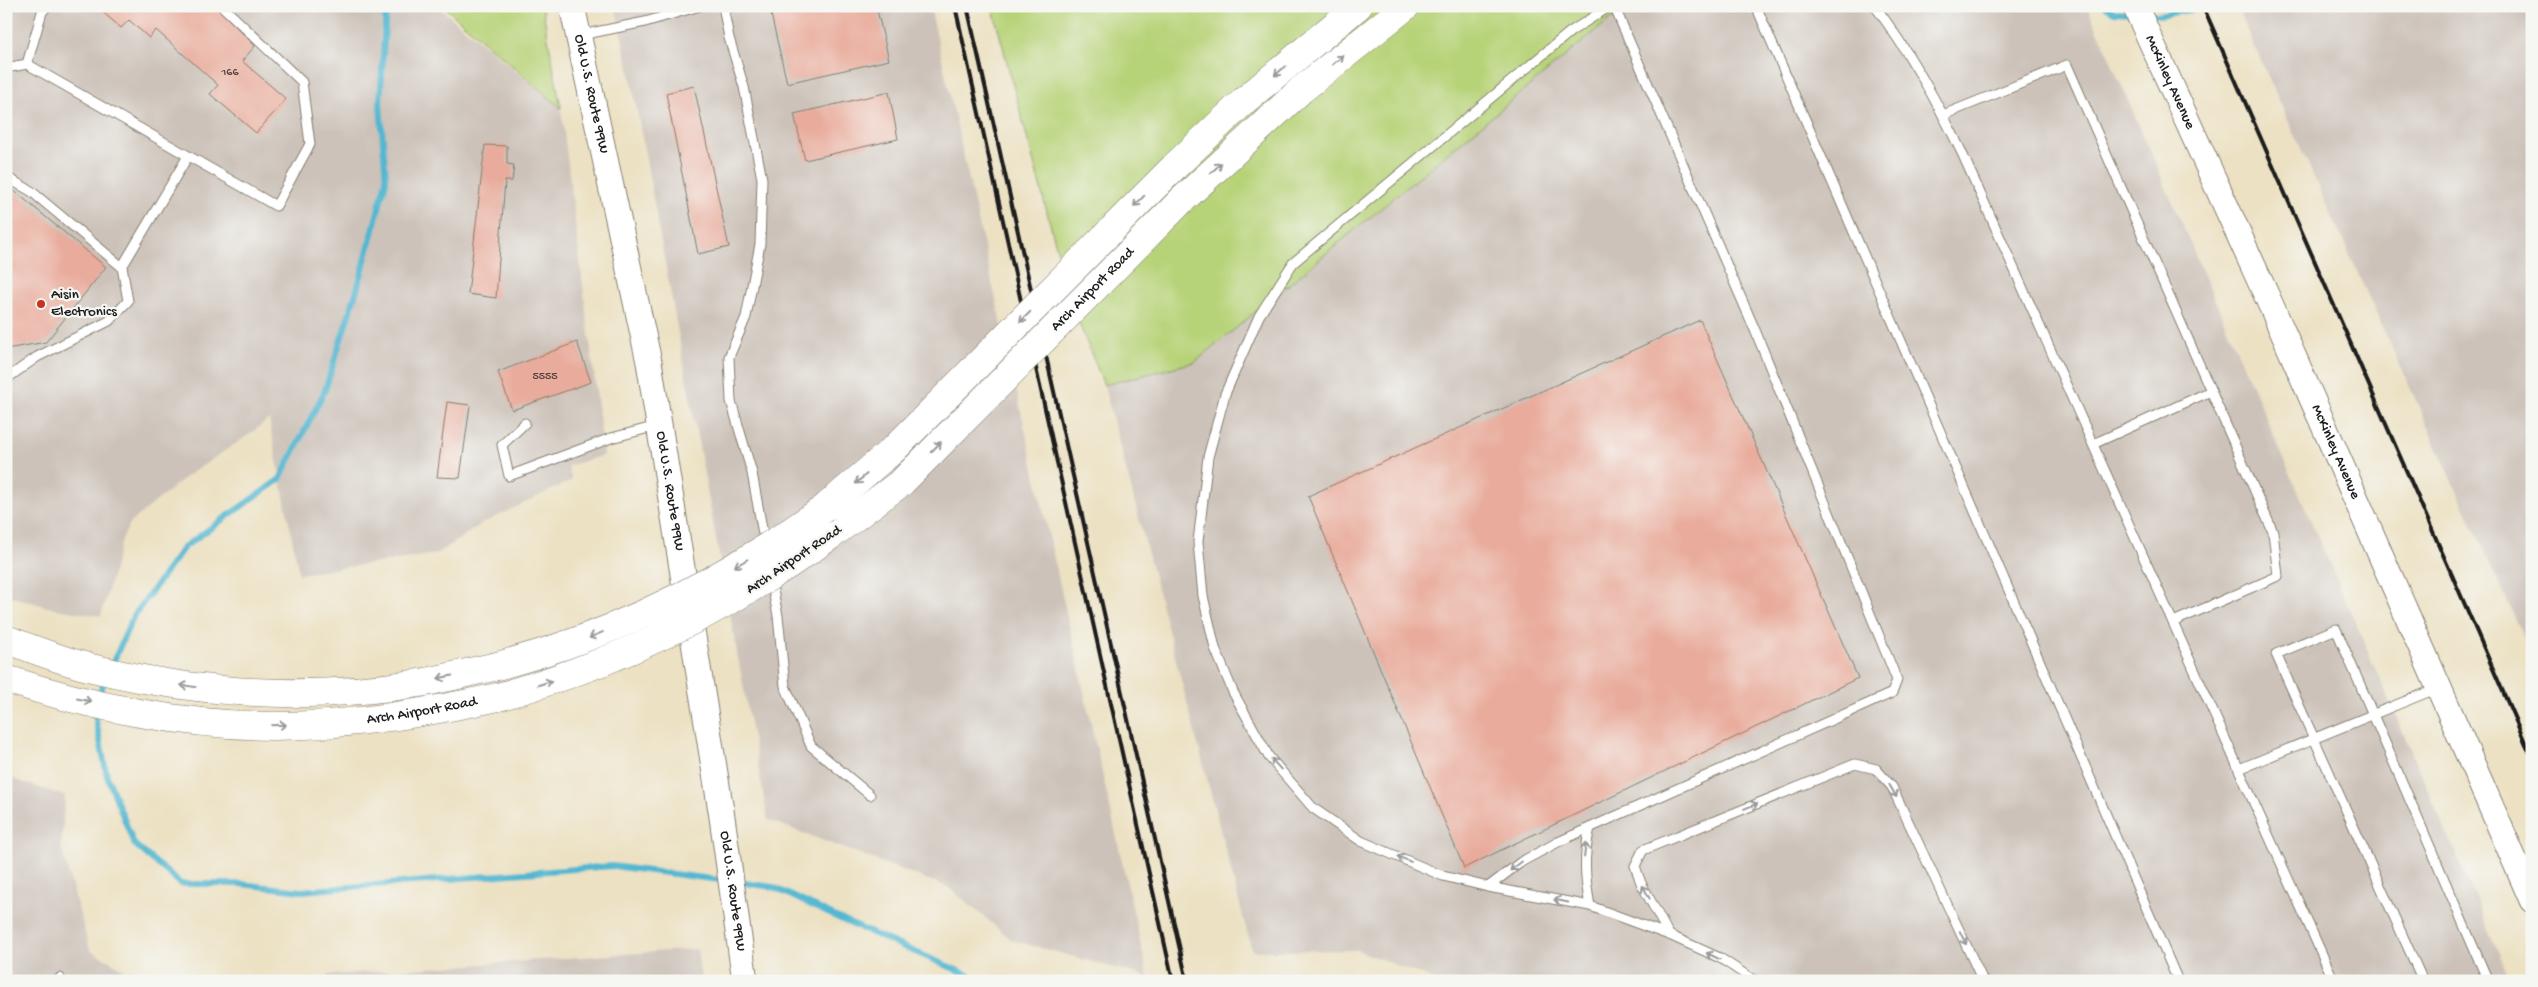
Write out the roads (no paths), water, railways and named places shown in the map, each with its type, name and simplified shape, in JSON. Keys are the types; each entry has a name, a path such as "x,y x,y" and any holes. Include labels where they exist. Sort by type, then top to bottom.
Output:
{"main road":[{"name":"Old U.S. Route 99W","path":"572,6 649,362 722,817 745,981"},
{"name":"Arch Airport Road","path":"6,639 91,668 184,685 236,692 329,692 418,683 493,667 576,643 664,605 779,541 826,507 895,448 1174,167 1245,100 1358,6"},
{"name":"Arch Airport Road","path":"6,679 36,689 179,718 230,724 274,726 363,720 432,711 498,696 595,665 717,610 781,571 902,482 1181,201 1301,90 1406,6"},
{"name":"McKinley Avenue","path":"2135,6 2270,303 2532,900"}],"lane":[{"path":"27,64 42,12 47,6"},
{"path":"6,68 27,64 276,206 310,144 302,82 222,6"},
{"path":"578,36 645,22 700,6"},
{"path":"723,6 729,38 744,87 762,179 760,244 746,317 729,357 731,401 752,473 778,616 785,686 811,746 870,795"},
{"path":"1610,6 1570,32 1293,263 1259,316 1225,394 1208,457 1198,542 1203,596 1215,648 1233,692 1269,757 1314,808 1361,841 1443,876 1488,887 1590,906 1670,935 1720,958 1755,981"},
{"path":"1488,887 1521,862 1590,828 1892,693 1897,680 1755,330 1614,6"},
{"path":"1756,6 2178,981"},
{"path":"1875,6 1901,40 1943,115 2334,981"},
{"path":"1943,115 2067,65 2274,532 2278,576 2173,622"},
{"path":"122,267 188,156"},
{"path":"6,177 31,191 122,267 128,301 109,321 37,357 6,379"},
{"path":"2092,444 2211,391"},
{"path":"525,423 502,445 509,476 611,438 659,425"},
{"path":"2423,981 2276,654 2336,629 2488,981"},
{"path":"2239,769 2439,688"},
{"path":"1670,935 1635,866 1643,850 1854,764 1876,769 1892,787 1982,981"},
{"path":"1590,828 1585,848 1584,875 1590,906"}],"waterway":[{"path":"111,667 133,617 184,547 280,479 325,390 360,280 386,181 380,103 386,9 384,6"},
{"path":"2104,6 2114,12 2132,13"},
{"path":"2218,7 2222,6"},
{"path":"2145,14 2158,15 2190,10"},
{"path":"97,699 106,678"},
{"path":"94,710 107,776 134,844 181,884 241,884 301,891 612,866 727,881"},
{"path":"737,882 773,887 851,924 982,981"}],"railway":[{"path":"955,6 1173,981"},
{"path":"967,6 1187,981"},
{"path":"2203,6 2532,758"}],"place":[{"name":"Aisin Electronics","path":"41,304"}]}
